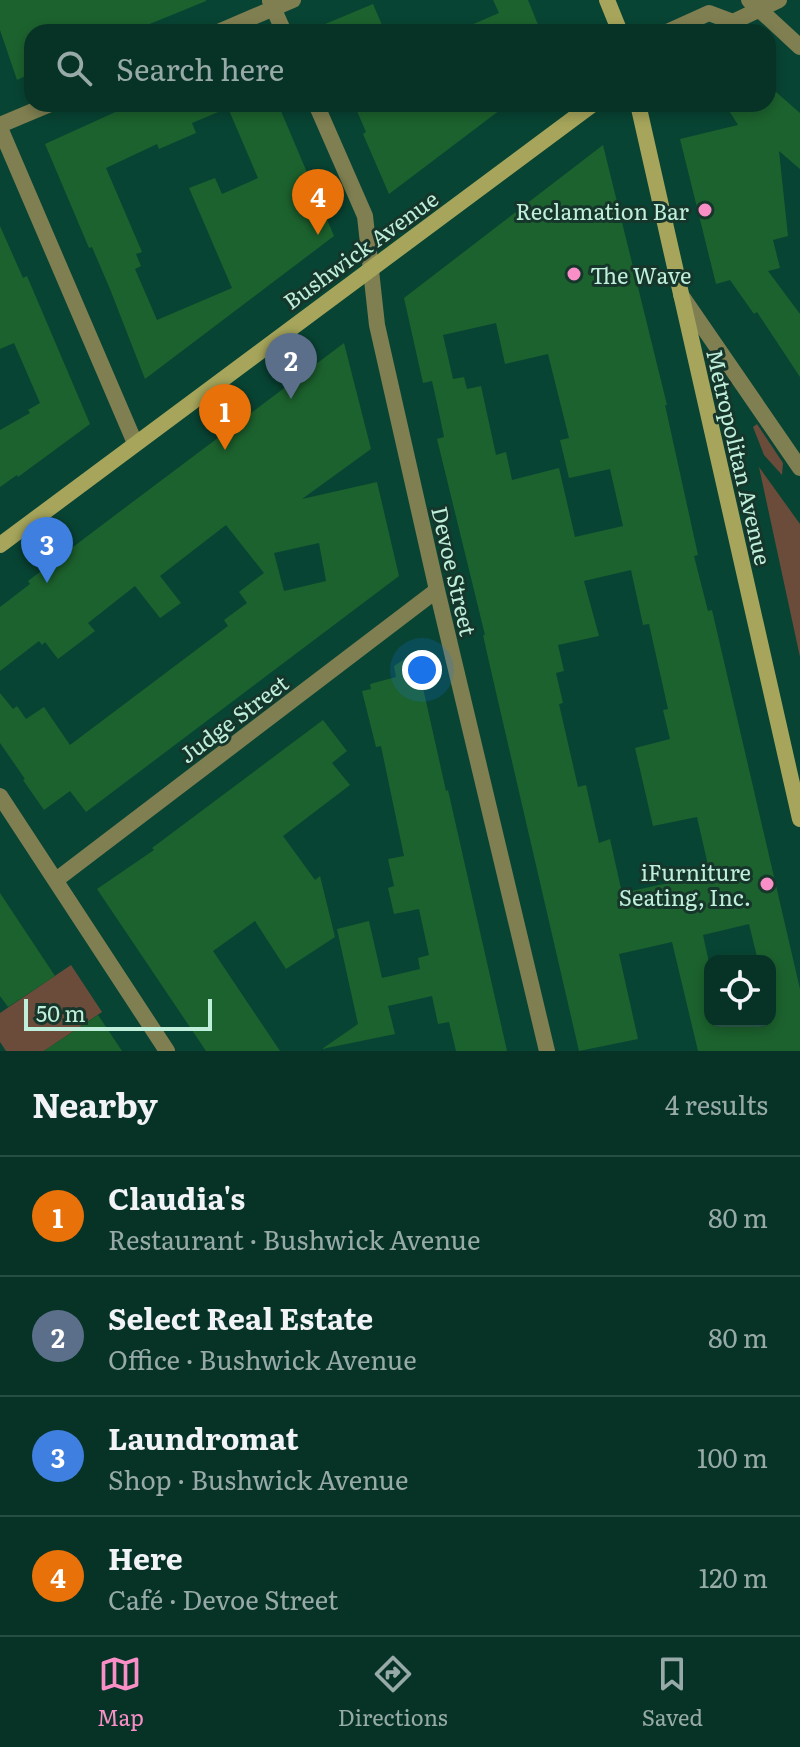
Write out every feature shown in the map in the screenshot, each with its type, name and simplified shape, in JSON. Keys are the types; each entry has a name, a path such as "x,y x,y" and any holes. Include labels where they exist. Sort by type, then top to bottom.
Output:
{"main road":[{"path":"607,0 617,24"},
{"name":"Bushwick Avenue","path":"0,545 582,112"},
{"name":"Metropolitan Avenue","path":"640,112 800,819"}],"street":[{"path":"233,24 272,4 293,0"},
{"path":"733,24 754,4 779,0"},
{"path":"272,4 281,24"},
{"path":"754,4 775,24"},
{"path":"685,24 709,13 726,24"},
{"path":"776,25 800,47"},
{"path":"32,112 0,126 135,443"},
{"name":"Devoe Street","path":"320,112 365,216 377,325 547,1051"},
{"path":"681,295 800,468"},
{"name":"Judge Street","path":"56,880 437,590"},
{"path":"0,796 167,1051"}],"shaded area":[{"path":"757,424 783,463 782,475 764,455 753,427"},
{"path":"759,467 800,524 800,657"},
{"path":"71,965 102,1012 44,1051 6,1051 0,1042 0,1013"}],"building":[{"path":"0,0 206,0 150,24 24,24 24,77 17,80 0,30"},
{"path":"493,0 528,0 538,24 474,24 499,13"},
{"path":"373,4 382,24 325,24"},
{"path":"776,92 800,113 800,169 779,151 788,236 773,240 780,268 768,271 800,314 800,377 757,312 754,314 730,280 716,284 680,139 738,125 730,112 776,112"},
{"path":"115,112 218,112 192,123 196,133 159,149 157,144 106,168 142,252 136,254 141,266 135,269 157,320 232,288 189,188 215,178 222,194 258,178 230,112 281,112 334,236 145,379 110,289 92,247 89,248 45,144"},
{"path":"357,112 497,112 389,194 363,134 366,132"},
{"path":"603,145 667,405 698,555 694,556 708,611 712,610 800,989 800,1051 698,1051 672,942 619,954 638,1039 579,1051 485,635 437,439 444,437 432,381 423,383 404,298","holes":["496,323 505,364 548,354 569,438 560,440 569,478 610,469 623,526 575,537 559,468 512,480 506,452 496,455 481,386 467,389 464,377 453,379 443,335","631,570 643,625 649,624 668,709 663,710 670,739 635,748 653,826 697,817 710,874 622,893 610,839 599,843 586,785 578,787 559,704 563,703 556,673 564,671 558,645 599,636 584,581"]},
{"path":"0,226 23,278 27,276 90,424 0,487 0,430 30,413 28,410 40,403 14,343 0,349"},
{"path":"344,343 371,449 302,499 377,482 399,576 86,812 70,791 44,810 0,743 0,693 13,709 17,706 26,719 44,707 70,745 228,626 224,620 247,603 239,592 264,573 226,525 160,576 181,603 160,618 135,586 88,623 95,631 58,659 45,642 42,645 39,641 0,671 0,607 30,584 28,581","holes":["319,543 326,581 284,591 274,553"]},
{"path":"415,652 507,1051 456,1051 449,1022 438,1024 432,996 388,1006 395,1034 322,1049 358,1024 337,929 369,921 382,978 420,969 418,958 429,955 419,909 394,914 388,888 394,886 388,859 404,856 381,746 376,747 362,691 371,689 370,684 396,677 394,666"},
{"path":"323,720 347,751 332,763 350,785 283,836 315,880 320,876 335,937 286,969 255,921 213,951 280,1051 206,1051 97,889 154,850 152,848"},
{"path":"0,893 55,976 8,1007 0,996"},
{"path":"98,1015 122,1051 44,1051"}],"place":[{"name":"Reclamation Bar","path":"705,210"},
{"name":"Here","path":"318,235"},
{"name":"The Wave","path":"574,274"},
{"name":"Select Real Estate","path":"291,399"},
{"name":"Claudia's","path":"225,450"},
{"name":"Laundromat","path":"47,583"},
{"name":"iFurniture Seating, Inc.","path":"767,884"}]}
